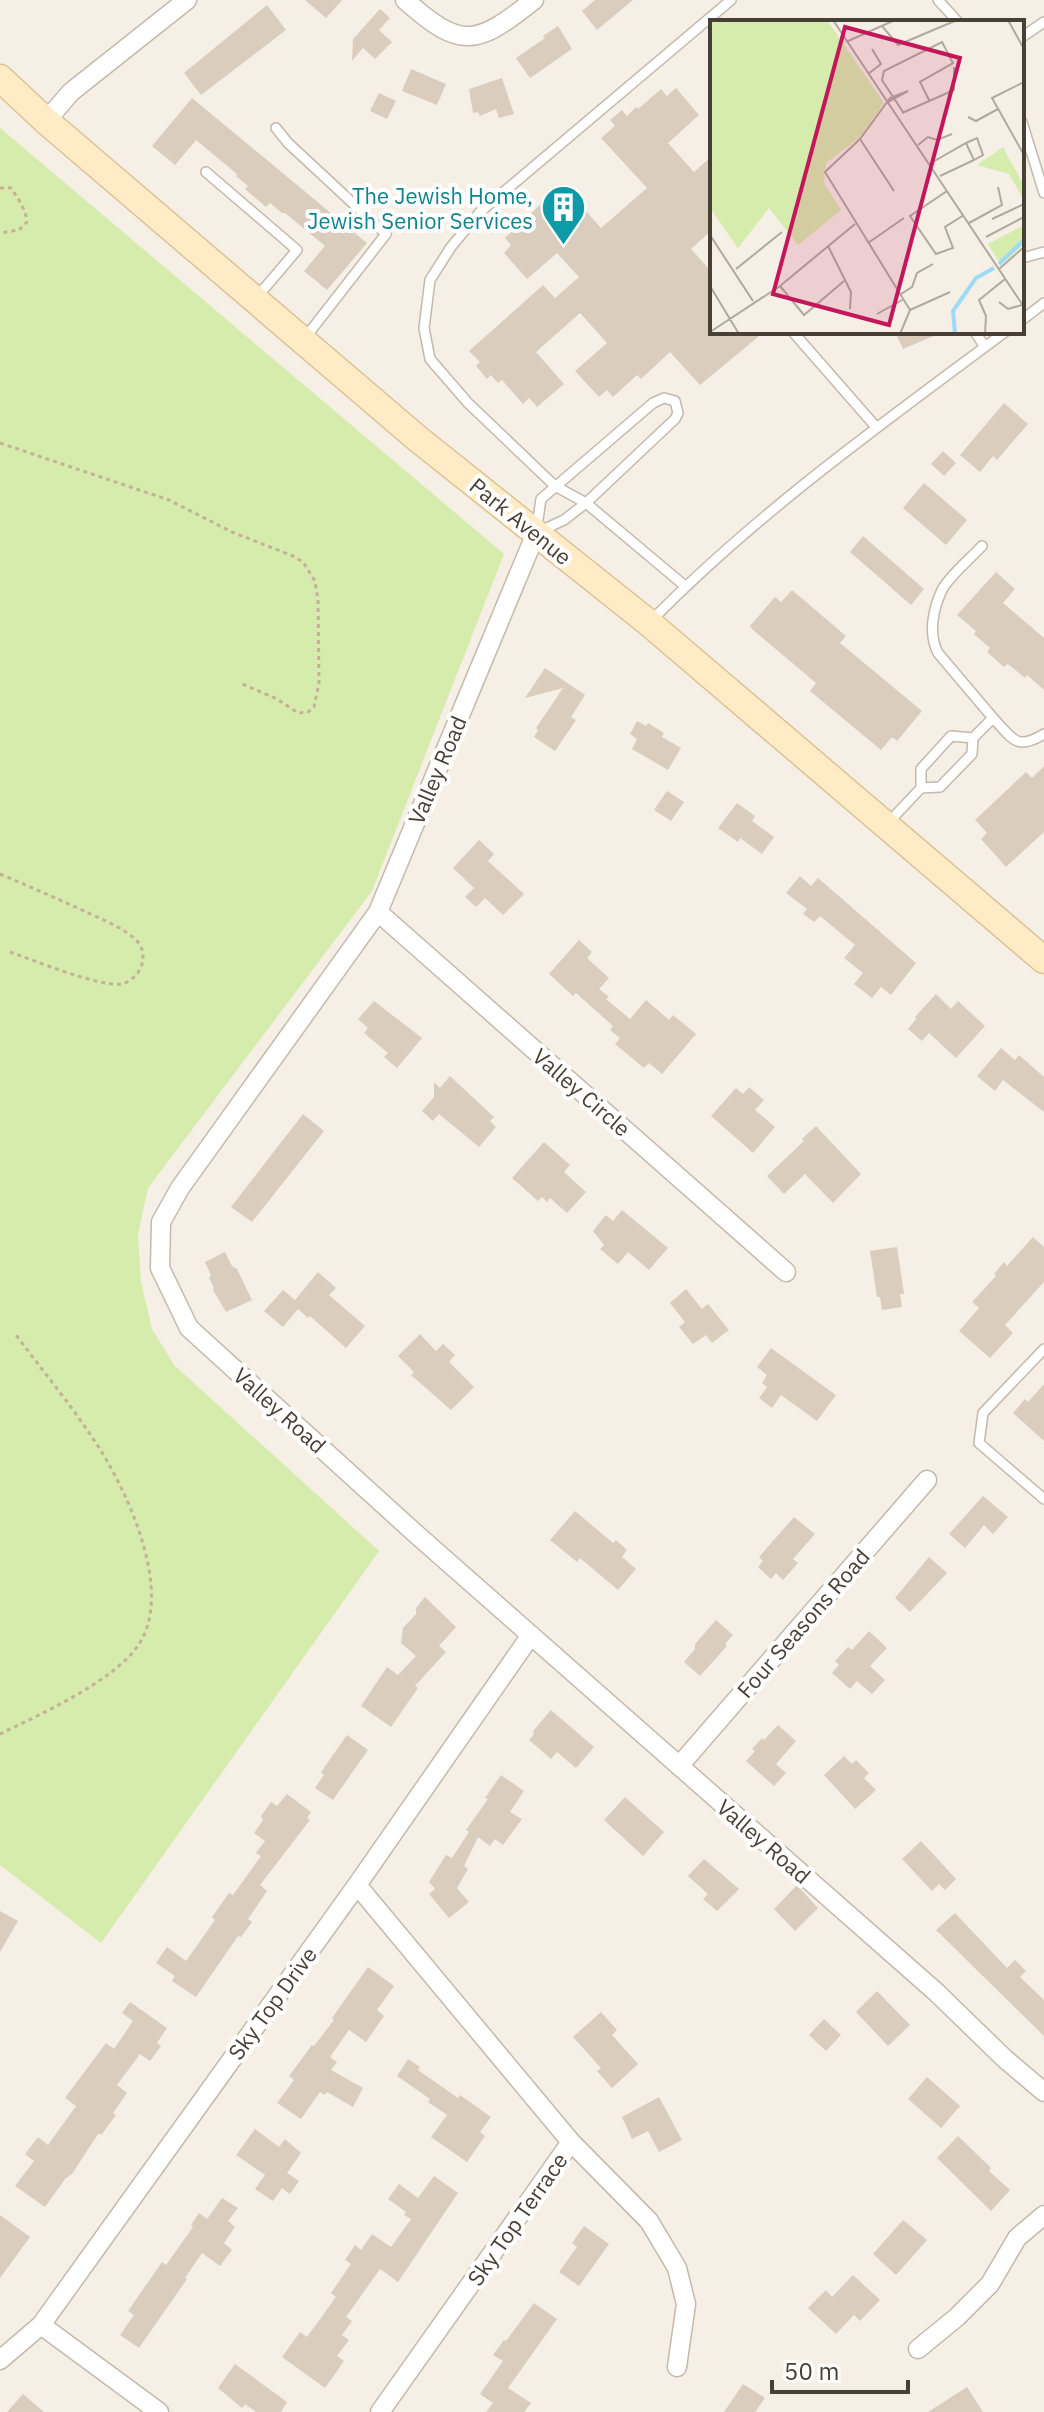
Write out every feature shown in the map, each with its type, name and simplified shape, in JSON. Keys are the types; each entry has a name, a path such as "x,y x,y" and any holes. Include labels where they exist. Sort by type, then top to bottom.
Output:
{"main road":[{"name":"Park Avenue","path":"0,78 46,121 418,439 649,623 885,825 1041,951"}],"street":[{"path":"46,121 71,92 187,0"},
{"path":"405,0 429,21 447,31 474,37 497,28 534,0"},
{"name":"Valley Road","path":"536,533 378,912 180,1188 161,1222 160,1268 189,1328 416,1534 936,1992 1044,2092"},
{"name":"Valley Circle","path":"378,912 786,1272"},
{"name":"Four Seasons Road","path":"679,1766 927,1480"},
{"name":"Sky Top Drive","path":"0,2360 41,2325 357,1885 531,1635"},
{"name":"Sky Top Terrace","path":"357,1885 571,2142 380,2412"},
{"path":"571,2142 649,2221 677,2268 686,2304 677,2367"},
{"path":"918,2349 990,2284 1017,2238 1044,2215"},
{"path":"41,2325 159,2412"}],"lane":[{"path":"685,586 586,503 555,486 468,403 430,359 424,328 430,280 451,247 480,212 731,0"},
{"path":"938,0 956,20"},
{"path":"1024,36 1044,22"},
{"path":"276,128 288,143 386,234 303,341"},
{"path":"1026,148 1044,193"},
{"path":"206,172 297,250 255,299"},
{"path":"1024,257 1044,252"},
{"path":"1024,318 1044,303"},
{"path":"795,334 876,427"},
{"path":"976,334 985,347"},
{"path":"649,623 685,586 771,510 876,427 1002,334"},
{"path":"664,398 675,401 678,413 675,419 586,503 564,520 536,533 541,499 653,403 664,398"},
{"path":"982,546 943,589 932,628 933,643 938,653 1016,742 1032,742 1044,734"},
{"path":"885,825 921,788 940,787 972,754 973,738 993,718"},
{"path":"921,788 921,769 951,736 973,738"},
{"path":"1044,1349 983,1413 979,1443 1044,1499"}],"path":[{"path":"0,188 11,188 16,194 27,222 19,230 0,233"},
{"path":"0,443 169,500 232,532 303,562 315,581 318,600 319,683 314,707 308,712 298,713 277,699 240,683"},
{"path":"0,874 108,922 136,939 142,947 143,960 135,976 117,984 69,973 10,952"},
{"path":"0,1734 84,1690 128,1657 144,1637 151,1602 146,1553 114,1476 96,1443 16,1335"}],"green space":[{"path":"0,128 504,554 372,891 148,1188 138,1234 141,1282 152,1329 174,1365 379,1551 101,1943 0,1865"}],"building":[{"path":"305,0 342,0 326,18"},
{"path":"595,0 633,0 597,30 582,11"},
{"path":"267,5 286,30 201,95 184,73"},
{"path":"380,9 390,18 379,30 392,42 375,59 363,48 352,61 353,39"},
{"path":"558,26 572,49 530,78 516,58"},
{"path":"411,69 446,84 437,105 402,91"},
{"path":"502,78 514,114 499,118 496,109 480,116 478,112 473,113 469,89"},
{"name":"The Jewish Home, Jewish Senior Services","path":"676,88 699,115 668,143 694,172 710,158 710,232 691,249 710,270 710,334 762,334 700,385 670,352 641,379 637,375 613,397 607,390 599,397 575,371 607,343 580,313 536,352 564,384 537,407 529,398 523,404 502,380 498,383 491,375 487,379 476,366 480,362 469,351 543,285 555,298 579,277 557,253 527,279 504,253 511,245 505,238 562,184 601,228 647,188 601,138 615,126 610,120 622,110 627,116 661,89 667,96"},
{"path":"379,93 396,101 387,119 370,111"},
{"path":"192,98 367,243 327,290 304,271 325,246 285,213 270,203 266,207 245,189 248,186 237,174 196,140 175,165 152,146"},
{"path":"896,334 938,334 903,349"},
{"path":"1004,403 1028,424 997,460 993,456 980,472 960,455"},
{"path":"943,451 956,463 944,476 931,464"},
{"path":"924,483 967,520 946,545 903,508"},
{"path":"863,536 924,589 911,605 850,552"},
{"path":"996,572 1015,589 1003,603 1044,638 1044,690 1008,664 1004,667 987,652 990,648 974,634 976,631 957,615"},
{"path":"792,590 846,636 840,643 922,711 897,741 892,737 881,750 810,691 816,683 750,626 775,597 781,602"},
{"path":"545,668 585,695 571,717 576,720 555,751 534,737 536,728 563,688 525,698"},
{"path":"637,721 646,726 648,723 664,733 662,737 681,748 668,770 632,749 637,739 630,734"},
{"path":"1044,766 1044,832 1006,867 981,839 987,833 975,820 1026,772 1032,778"},
{"path":"667,791 684,802 671,821 654,810"},
{"path":"737,803 755,816 752,821 774,837 762,854 740,838 738,842 718,828"},
{"path":"479,840 494,854 488,861 524,894 503,915 485,898 476,907 465,897 474,888 453,868"},
{"path":"800,876 811,886 818,878 916,963 891,995 881,987 872,998 854,984 863,973 844,958 855,945 820,916 814,922 803,914 807,909 786,893"},
{"path":"579,940 592,952 587,958 609,978 599,989 630,1019 646,1000 669,1020 673,1015 696,1034 662,1074 649,1063 644,1068 615,1044 620,1038 610,1030 613,1026 549,974"},
{"path":"936,994 951,1009 958,1001 985,1026 956,1058 929,1033 922,1041 908,1029"},
{"path":"374,1001 422,1038 397,1068 384,1057 388,1053 364,1033 368,1028 358,1019"},
{"path":"1001,1048 1015,1060 1019,1055 1044,1077 1044,1112 1003,1080 995,1091 977,1076"},
{"path":"450,1076 494,1117 490,1121 496,1127 479,1147 439,1114 433,1121 422,1111 434,1097 434,1082 440,1088"},
{"path":"749,1087 764,1100 755,1110 775,1127 753,1153 711,1116 736,1088 743,1094"},
{"path":"303,1114 324,1131 252,1222 231,1207"},
{"path":"816,1126 861,1174 833,1203 805,1174 784,1194 767,1176"},
{"path":"544,1142 570,1165 564,1172 586,1192 567,1213 550,1198 547,1202 542,1197 538,1201 512,1178"},
{"path":"622,1210 668,1248 649,1270 628,1252 618,1264 600,1249 604,1245 593,1231 606,1215 613,1221"},
{"path":"1033,1237 1044,1247 1044,1282 1005,1325 1013,1333 990,1358 959,1331 979,1308 972,1302 996,1276 994,1274 1004,1262 1007,1266"},
{"path":"897,1247 904,1294 900,1294 902,1307 882,1310 870,1251"},
{"path":"225,1252 252,1300 226,1312 213,1290 205,1262"},
{"path":"318,1272 336,1288 329,1295 365,1326 346,1348 298,1309 283,1327 264,1311 283,1290 295,1300"},
{"path":"686,1289 702,1309 708,1304 729,1330 712,1343 706,1335 693,1344 679,1327 685,1322 670,1303"},
{"path":"420,1334 436,1351 443,1344 455,1355 449,1362 474,1387 451,1410 411,1375 414,1372 398,1356"},
{"path":"771,1348 836,1395 817,1421 781,1395 772,1408 759,1398 767,1387 762,1383 767,1375 757,1367"},
{"path":"1044,1384 1044,1441 1013,1413"},
{"path":"983,1496 1008,1517 993,1534 984,1525 965,1548 949,1534"},
{"path":"575,1511 613,1543 616,1540 627,1550 622,1557 636,1569 618,1590 580,1558 577,1562 550,1540"},
{"path":"794,1517 815,1534 793,1559 798,1563 783,1580 776,1573 771,1579 758,1567 763,1561 759,1557"},
{"path":"929,1557 947,1573 910,1612 895,1598"},
{"path":"425,1597 456,1627 439,1646 446,1652 415,1686 418,1688 391,1727 361,1706 387,1667 398,1675 416,1656 401,1643 403,1628 416,1614 416,1608"},
{"path":"716,1620 733,1635 700,1676 684,1662"},
{"path":"869,1631 887,1648 870,1666 885,1680 872,1694 857,1681 850,1689 832,1673 839,1665 835,1661 848,1647 852,1650"},
{"path":"551,1710 594,1747 576,1768 557,1752 551,1759 529,1740"},
{"path":"778,1725 796,1741 776,1764 786,1773 774,1786 746,1761 755,1751 752,1749"},
{"path":"347,1735 368,1750 333,1800 315,1788 324,1775 321,1772"},
{"path":"844,1756 852,1764 856,1760 869,1773 864,1778 876,1790 855,1809 824,1775"},
{"path":"501,1775 524,1791 510,1812 522,1819 503,1845 495,1839 490,1846 478,1837 464,1866 468,1869 457,1888 469,1902 449,1918 429,1894 435,1889 429,1882 446,1855 452,1858"},
{"path":"287,1794 311,1812 307,1818 310,1820 260,1885 267,1891 248,1919 252,1922 241,1937 238,1936 196,1997 172,1981 175,1976 156,1963 167,1947 186,1961 215,1920 212,1917 229,1893 233,1895 261,1856 256,1853 265,1841 254,1833 263,1820 261,1816 271,1802 277,1806"},
{"path":"625,1797 664,1832 643,1856 604,1820"},
{"path":"921,1841 956,1879 945,1890 939,1884 932,1891 902,1859"},
{"path":"704,1859 739,1889 717,1911 703,1899 708,1894 688,1876"},
{"path":"797,1885 818,1908 795,1931 774,1909"},
{"path":"0,1911 18,1921 0,1952"},
{"path":"955,1913 1007,1968 1015,1960 1026,1971 1020,1977 1044,2000 1044,2036 936,1930"},
{"path":"368,1967 394,1986 377,2010 384,2016 366,2042 349,2030 330,2057 337,2062 331,2070 363,2088 353,2107 327,2092 325,2095 320,2092 301,2119 277,2103 294,2080 289,2076 334,2020 332,2018"},
{"path":"877,1991 910,2025 888,2046 856,2012"},
{"path":"130,2002 167,2028 157,2043 161,2046 150,2061 140,2054 117,2085 127,2093 113,2113 116,2115 102,2134 98,2134 72,2174 45,2207 15,2186 34,2161 25,2154 38,2137 48,2145 76,2106 65,2098 106,2043 114,2049 133,2021 122,2013"},
{"path":"601,2012 617,2030 612,2035 638,2064 612,2088 597,2071 601,2068 573,2037"},
{"path":"824,2019 841,2035 826,2051 809,2035"},
{"path":"408,2059 420,2067 418,2070 458,2098 460,2095 491,2117 480,2132 485,2136 467,2162 431,2137 447,2115 397,2076"},
{"path":"927,2077 960,2106 941,2128 908,2099"},
{"path":"659,2097 682,2140 659,2152 648,2131 632,2139 622,2117"},
{"path":"255,2129 279,2147 285,2139 301,2153 287,2173 299,2181 290,2194 282,2188 273,2201 255,2189 265,2175 236,2155"},
{"path":"958,2136 1010,2190 991,2211 937,2158"},
{"path":"434,2176 458,2193 398,2282 380,2269 346,2317 352,2321 342,2335 349,2340 337,2356 344,2361 325,2388 282,2357 300,2332 307,2337 336,2297 331,2293 351,2264 345,2260 355,2245 361,2250 372,2234 391,2247 411,2219 388,2199 399,2184 418,2198"},
{"path":"222,2198 238,2208 228,2221 235,2227 224,2243 232,2250 220,2266 202,2253 139,2348 120,2335 134,2315 128,2311 162,2262 166,2265 193,2227 191,2225 199,2213 207,2219"},
{"path":"0,2215 30,2237 0,2278"},
{"path":"903,2220 927,2240 896,2275 873,2254"},
{"path":"584,2226 609,2244 579,2286 559,2272 577,2247 572,2243"},
{"path":"853,2275 880,2300 860,2321 854,2315 836,2334 808,2308 826,2290 832,2297"},
{"path":"534,2303 557,2319 508,2388 531,2403 524,2412 486,2412 493,2403 480,2394 503,2361 493,2355"},
{"path":"235,2364 287,2402 281,2412 256,2412 245,2404 242,2408 218,2388"},
{"path":"743,2384 765,2398 755,2412 724,2412"},
{"path":"967,2387 983,2412 928,2412"},
{"path":"23,2394 44,2412 7,2412"}],"place":[{"name":"The Jewish Home, Jewish Senior Services","path":"564,247"}]}
